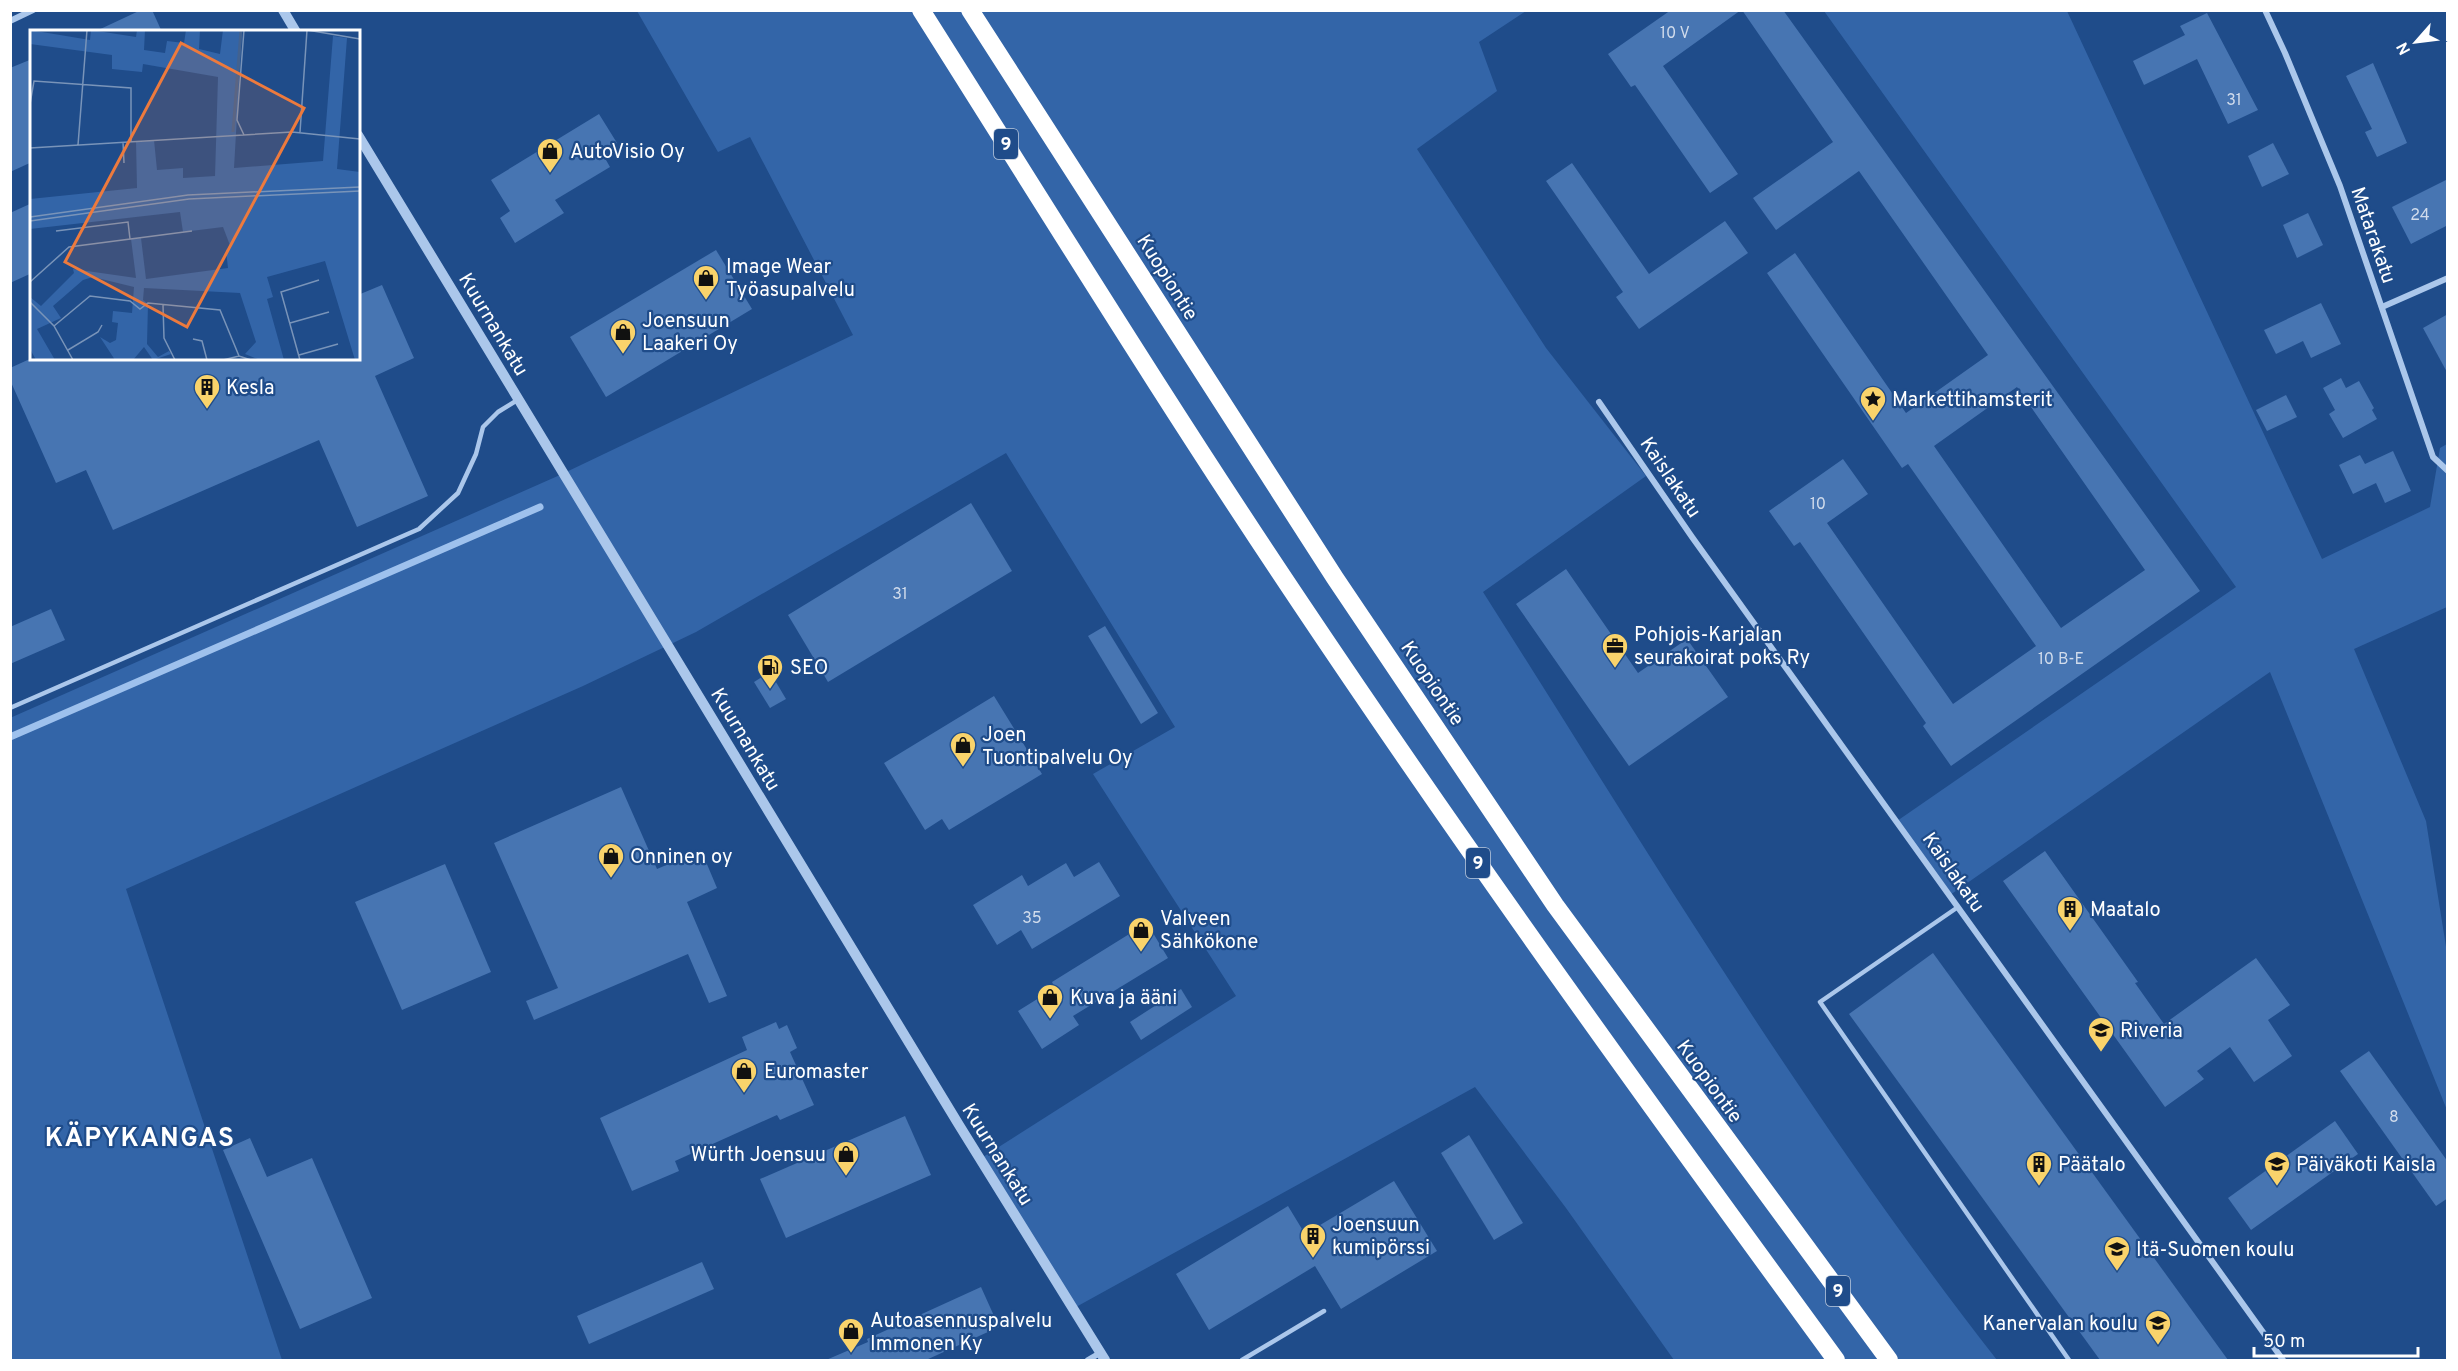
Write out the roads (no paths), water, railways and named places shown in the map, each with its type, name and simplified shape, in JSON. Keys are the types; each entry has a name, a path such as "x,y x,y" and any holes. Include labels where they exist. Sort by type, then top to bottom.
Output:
{"highway":[{"name":"9","path":"921,10 1137,353 1301,604 1529,938 1836,1360"},
{"name":"Kuopiontie","path":"970,10 1335,578 1555,905 1889,1360"}],"street":[{"path":"10,21 33,10"},
{"path":"283,10 295,30"},
{"name":"Matarakatu","path":"2265,10 2340,186 2433,457 2448,471"},
{"name":"Kuurnankatu","path":"360,138 1103,1357"},
{"path":"2382,307 2448,278"},
{"name":"Kaislakatu","path":"1599,402 1692,537 2283,1360"},
{"path":"1088,1360 1103,1357"}],"lane":[{"path":"10,708 419,529 458,493 476,454 483,427 498,412 519,399"},
{"path":"1958,907 1820,1002 2069,1360"},
{"path":"1242,1360 1324,1311"}],"waterway":[{"path":"10,737 540,507"}],"place":[{"name":"AutoVisio Oy","path":"550,174"},
{"name":"Image Wear Työasupalvelu","path":"706,301"},
{"name":"Joensuun Laakeri Oy","path":"623,355"},
{"name":"Kesla","path":"207,410"},
{"name":"Markettihamsterit","path":"1873,422"},
{"name":"Pohjois-Karjalan seurakoirat poks Ry","path":"1615,669"},
{"name":"SEO","path":"770,690"},
{"name":"Joen Tuontipalvelu Oy","path":"963,768"},
{"name":"Onninen oy","path":"611,879"},
{"name":"Maatalo","path":"2070,932"},
{"name":"Valveen Sähkökone","path":"1141,953"},
{"name":"Kuva ja ääni","path":"1050,1020"},
{"name":"Riveria","path":"2101,1053"},
{"name":"Euromaster","path":"744,1094"},
{"name":"Würth Joensuu","path":"846,1177"},
{"name":"Päätalo","path":"2039,1187"},
{"name":"Päiväkoti Kaisla","path":"2277,1187"},
{"name":"Joensuun kumipörssi","path":"1313,1259"},
{"name":"Itä-Suomen koulu","path":"2117,1272"},
{"name":"Kanervalan koulu","path":"2158,1346"},
{"name":"Autoasennuspalvelu Immonen Ky","path":"851,1354"}],"district":[{"name":"KÄPYKANGAS","path":"140,1137"}]}
